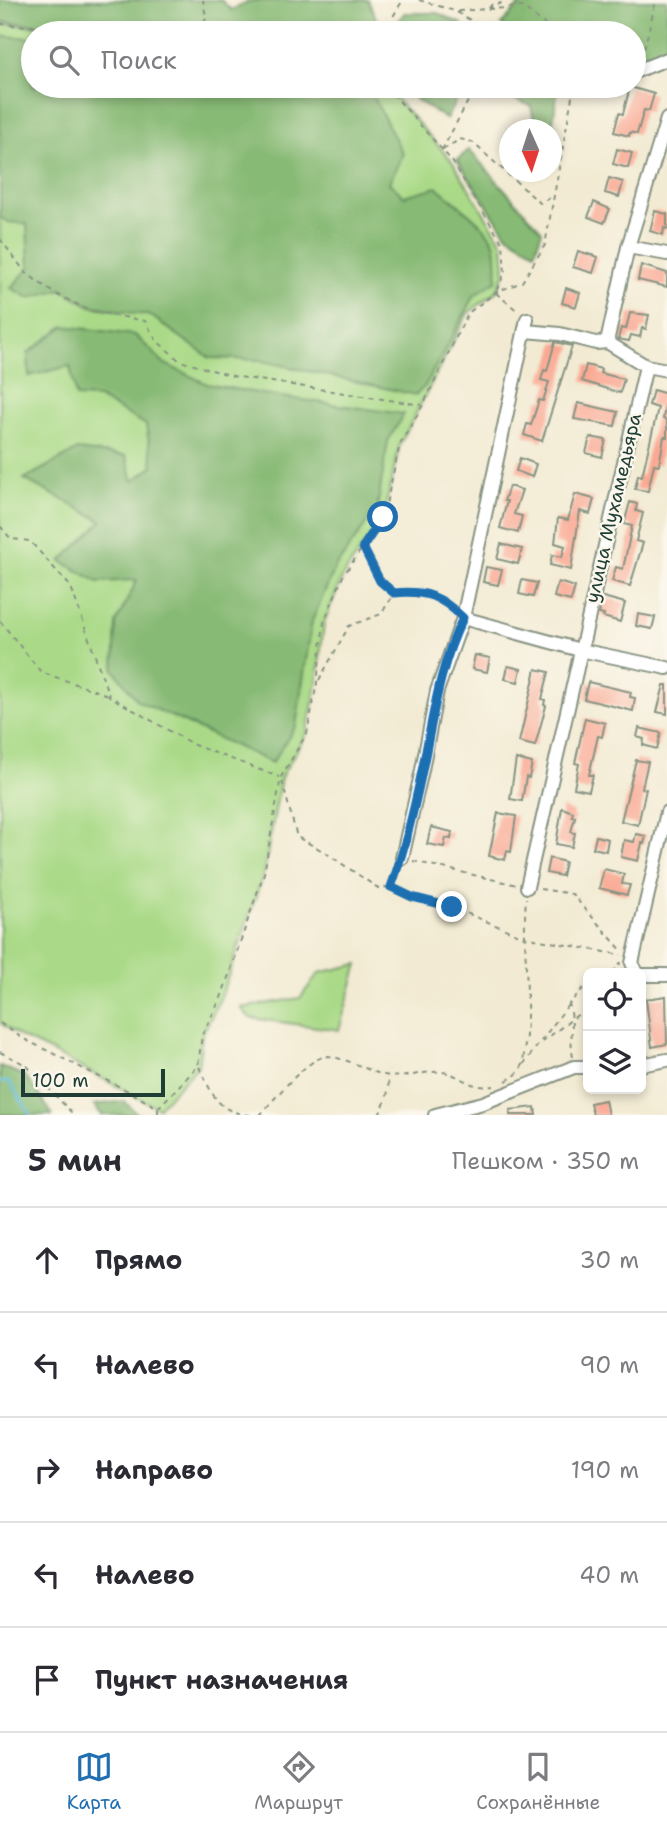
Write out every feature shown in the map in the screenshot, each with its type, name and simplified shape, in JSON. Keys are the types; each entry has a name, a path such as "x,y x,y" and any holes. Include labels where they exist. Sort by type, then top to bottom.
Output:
{"street":[{"path":"646,67 667,59"},
{"path":"607,342 628,247 661,154 667,119"},
{"path":"628,247 667,254"},
{"path":"402,858 437,691 463,618 526,325 596,343 607,342 646,366 667,370"},
{"name":"улица Мухамедьяра","path":"527,887 646,366"},
{"path":"463,618 580,650 667,668"},
{"path":"635,968 632,963 667,812"},
{"path":"646,977 667,975"},
{"path":"646,1064 667,1060"},
{"path":"435,1115 483,1103 575,1067 583,1067"}],"path":[{"path":"203,0 205,21"},
{"path":"390,21 403,0"},
{"path":"419,0 455,11 472,21"},
{"path":"488,9 495,0"},
{"path":"488,9 507,0"},
{"path":"646,37 656,0"},
{"path":"455,11 523,8 540,21"},
{"path":"0,24 21,25"},
{"path":"396,98 442,150 503,244 505,273 496,292"},
{"path":"442,150 470,98"},
{"path":"158,1115 158,1108 198,1066 202,1035 221,998 264,873 281,778 307,733 317,683 324,622 343,576 383,517 400,444 423,405 468,313 496,292 522,282 545,246 573,98"},
{"path":"442,150 460,139 472,142 540,203 554,195"},
{"path":"0,239 26,272 54,293 88,310 145,321 157,341 180,361 233,376 423,405"},
{"path":"496,292 526,325"},
{"path":"0,526 11,540 30,541 71,587 109,696"},
{"path":"363,547 380,581 394,593 415,591 447,602 463,618"},
{"path":"317,683 349,626 381,614 394,593"},
{"path":"0,621 40,672 109,696 194,745 281,778"},
{"path":"281,778 297,837 378,888 391,887 412,897 452,907 524,937 626,956"},
{"path":"391,887 402,858 527,887 572,894 626,956"},
{"path":"522,1066 527,1026 528,986 524,937 527,887"},
{"path":"617,968 626,956"},
{"path":"483,1103 498,1086 517,1075 583,989"},
{"path":"569,1004 574,1017 570,1040 575,1067"},
{"path":"538,1045 583,1011"},
{"path":"0,1023 22,1038 158,1108"},
{"path":"0,1052 26,1065 74,1115"},
{"path":"260,1115 304,1069 328,1056 386,1076 446,1072 466,1083 482,1087 498,1086"},
{"path":"198,1066 223,1108 236,1114 250,1115"},
{"path":"379,1115 387,1097 389,1083 386,1076"}],"green space":[{"path":"0,0 221,0 231,10 250,1 368,0 376,18 376,21 0,22"},
{"path":"524,0 667,0 667,48 646,57 646,21 505,21"},
{"path":"404,13 437,13 455,21 399,21"},
{"path":"0,24 21,25 21,98 396,98 452,161 503,244 505,273 496,292 468,313 400,444 383,517 343,576 324,623 317,683 307,733 281,777 264,873 220,999 202,1035 198,1066 158,1108 22,1038 0,1023"},
{"path":"0,36 21,37 21,98 374,98 403,154 389,183 404,196 437,187 470,215 486,231 495,246 497,280 475,295 425,386 416,395 258,360 210,358 151,316 91,306 61,289 29,298 11,288 29,268 27,224 8,222 0,217"},
{"path":"415,98 457,98 446,119"},
{"path":"512,98 556,98 553,119 534,119 531,106"},
{"path":"469,150 542,231 535,252 506,234 457,160"},
{"path":"64,326 135,335 165,364 207,384 404,414 388,441 377,509 335,568 312,621 296,726 272,763 138,701 114,670 116,623 137,580 98,582 61,561 102,521 24,479 77,450 126,456 133,481 153,466 146,425 98,398 76,397 70,366 29,376 28,353"},
{"path":"358,964 339,1030 250,1018 241,1008 300,998 319,973"},
{"path":"0,1066 25,1076 53,1115 0,1115"},
{"path":"124,1101 138,1115 102,1115 94,1105"}],"building":[{"path":"646,92 654,94 649,111 644,110 637,134 630,132 629,136 614,132 619,113 623,114 627,98 646,98"},
{"path":"617,149 632,153 628,168 613,164"},
{"path":"609,178 623,182 619,197 605,193"},
{"path":"594,202 610,209 604,223 588,217"},
{"path":"655,211 667,214 667,229 664,228 663,235 650,231"},
{"path":"578,251 598,257 593,273 573,267"},
{"path":"641,265 667,273 667,287 638,280"},
{"path":"566,288 580,293 576,307 562,303"},
{"path":"630,313 649,315 646,329 642,328 640,337 631,335 629,341 618,339 621,328 626,329"},
{"path":"555,342 572,346 542,441 524,435 527,424 531,425 539,400 543,401 549,382 541,380 544,370 547,371"},
{"path":"586,365 601,369 600,373 624,379 620,393 582,381"},
{"path":"653,390 667,394 663,419 667,420 667,437 664,437 659,465 654,464 648,491 635,489 638,475 642,476 658,408 649,405"},
{"path":"578,403 618,412 615,426 574,419"},
{"path":"590,437 606,440 602,457 586,453"},
{"path":"520,458 536,464 532,477 516,471"},
{"path":"509,486 522,490 514,514 522,516 518,533 500,528"},
{"path":"575,494 594,499 590,514 580,511 571,570 550,565 552,555 562,557 565,546 555,543 558,518 568,520"},
{"path":"630,502 637,504 636,511 643,513 636,541 643,543 630,586 612,581 616,567 623,569 632,526 624,524"},
{"path":"501,544 522,549 518,564 497,559"},
{"path":"486,567 502,570 498,585 483,582"},
{"path":"522,580 537,583 533,597 519,594"},
{"path":"558,582 575,587 571,601 554,597"},
{"path":"603,597 625,603 620,622 599,614"},
{"path":"638,614 655,617 652,629 636,626"},
{"path":"475,655 490,658 487,672 472,669"},
{"path":"508,666 521,669 518,682 505,679"},
{"path":"536,669 549,672 542,699 545,700 546,706 535,746 519,742"},
{"path":"588,682 631,692 630,697 635,698 633,711 584,699"},
{"path":"664,685 667,685 667,714 657,712"},
{"path":"585,718 605,723 602,737 598,736 589,775 593,775 589,791 574,788 579,764 575,763"},
{"path":"639,728 661,733 657,749 643,745 644,739 637,737"},
{"path":"516,759 532,763 529,778 526,777 522,801 510,799"},
{"path":"636,760 648,762 642,788 646,789 638,825 621,821"},
{"path":"562,808 573,812 572,816 575,817 571,832 575,833 572,847 556,844"},
{"path":"498,813 516,816 511,852 507,851 505,860 489,856"},
{"path":"431,827 452,832 451,839 446,838 444,847 427,844"},
{"path":"636,834 646,836 638,861 621,857 624,840 634,842"},
{"path":"596,836 608,839 606,851 593,848"},
{"path":"549,858 565,862 562,876 546,873"},
{"path":"604,869 624,874 622,884 630,885 627,895 599,888"},
{"path":"666,996 667,1044 652,1047 646,999"},
{"path":"605,1100 608,1115 593,1115 590,1103"},
{"path":"535,1107 536,1115 510,1115 510,1110"}],"waterway":[{"path":"0,1082 9,1082 31,1115"}],"route":[{"path":"383,517 363,547 380,581 394,593 415,591 447,602 463,618 437,691 402,858 391,887 412,897 452,907"}]}
